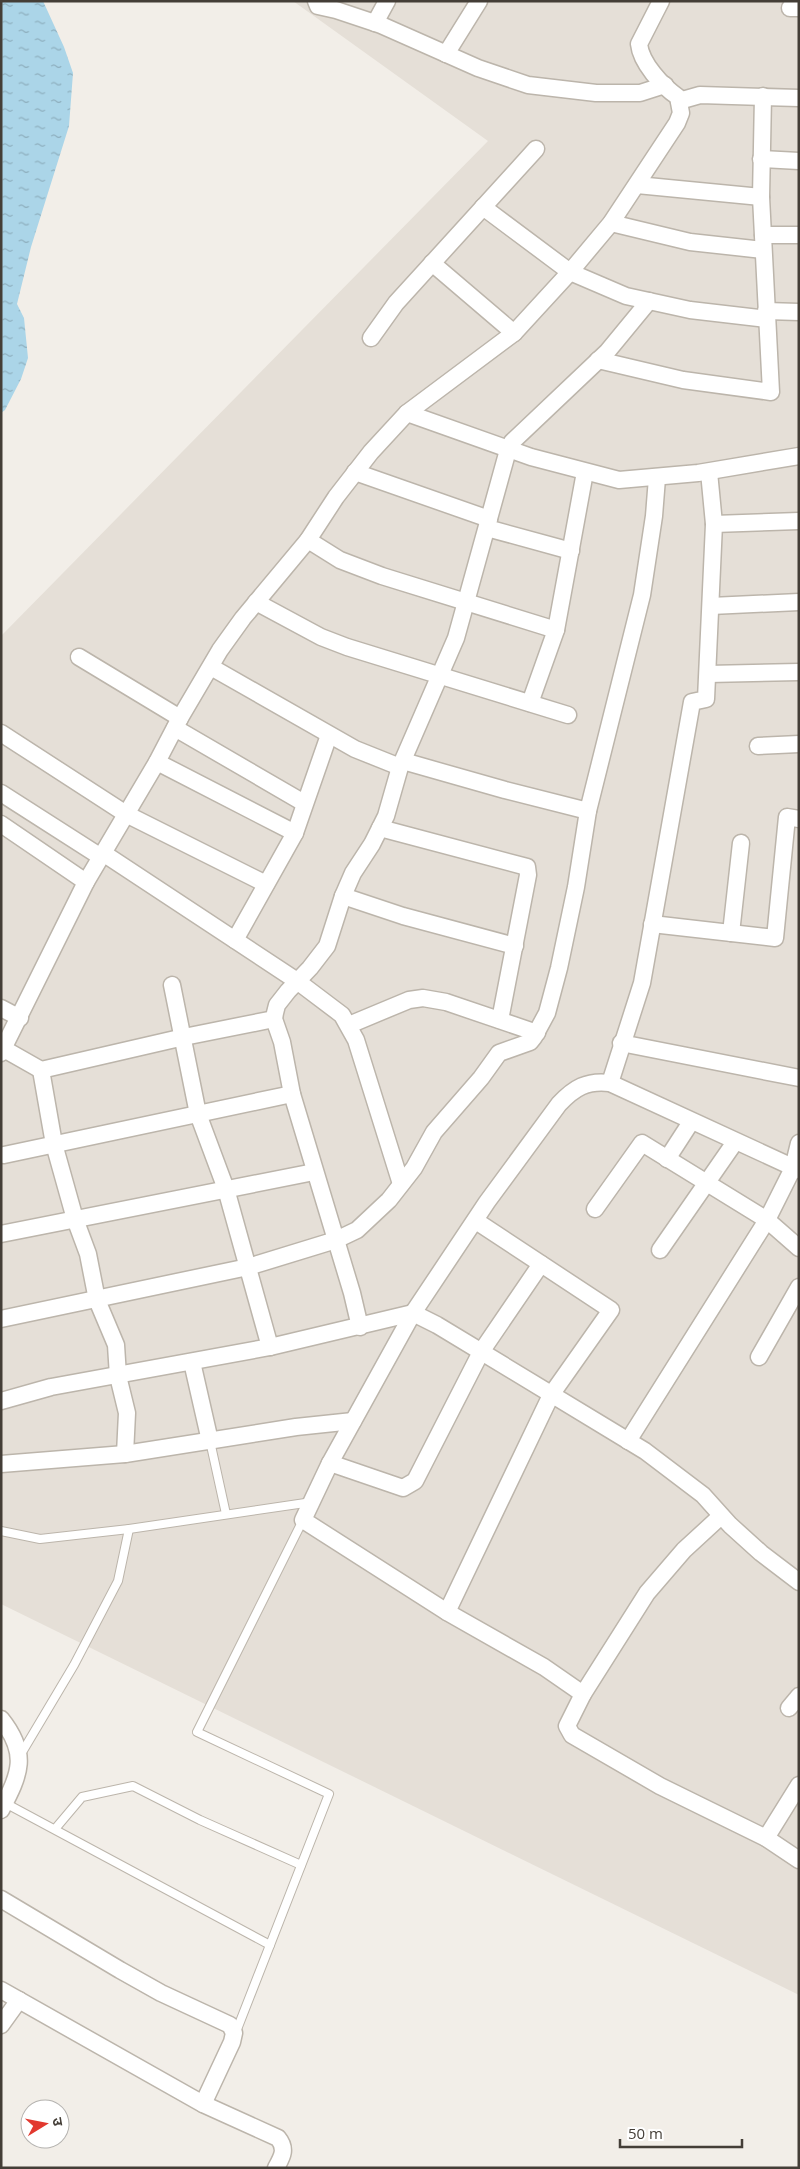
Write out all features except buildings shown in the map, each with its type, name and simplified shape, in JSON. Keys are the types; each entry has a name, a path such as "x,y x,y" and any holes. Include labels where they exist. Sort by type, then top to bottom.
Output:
{"street":[{"path":"316,1 318,6 375,23 478,68 528,85 596,94 640,92 665,85"},
{"path":"375,23 387,1"},
{"path":"446,54 479,1"},
{"path":"274,1019 184,1037 41,1070 2,1051 86,882 220,650 256,602 308,540 355,472 407,413 514,333 570,272 611,223 677,123 681,113 678,97 649,67 640,52 639,44 661,1"},
{"path":"679,101 700,95 799,98"},
{"path":"598,360 683,380 771,392 761,197 763,96"},
{"path":"371,338 396,303 536,149"},
{"path":"761,159 799,160"},
{"path":"637,185 761,197"},
{"path":"484,207 570,272 626,296 690,310 767,315 799,312"},
{"path":"611,223 690,242 763,243 799,235"},
{"path":"432,263 514,333"},
{"path":"360,1327 352,1293 292,1094 282,1042 274,1019 277,1005 327,946 342,896 386,816 402,764 456,638 508,450 512,442 598,360 649,301"},
{"path":"407,413 508,450 619,480 709,472 799,456"},
{"path":"355,472 488,523 571,551"},
{"path":"530,703 556,630 585,472"},
{"path":"610,1083 621,1043 642,983 692,702 706,699 714,524 709,472"},
{"path":"1,1319 248,1268 336,1240 357,1230 389,1200 414,1168 434,1132 481,1078 499,1053 530,1042 547,1013 559,968 576,887 588,811 642,595 654,516 657,478"},
{"path":"714,524 799,521"},
{"path":"308,540 348,563 382,576 556,630"},
{"path":"256,602 321,637 568,715"},
{"path":"711,606 799,602"},
{"path":"79,657 304,803"},
{"path":"211,667 355,749 402,764 588,811"},
{"path":"708,674 799,672"},
{"path":"1,733 126,814 266,884"},
{"path":"234,940 295,833 329,735"},
{"path":"758,746 799,744"},
{"path":"157,762 295,833"},
{"path":"1,793 102,855 331,1005 349,1025 356,1040 401,1184"},
{"path":"652,924 775,938 787,817 799,819"},
{"path":"1,824 86,882"},
{"path":"380,828 527,867 529,872 500,1020"},
{"path":"730,933 741,843"},
{"path":"342,896 403,916 514,946"},
{"path":"172,985 198,1114 226,1189 270,1347"},
{"path":"349,1025 409,1000 423,998 440,1000 537,1033"},
{"path":"1,1008 20,1018"},
{"path":"621,1043 799,1078"},
{"path":"41,1070 54,1144 75,1219 88,1254 97,1300 116,1346 118,1376 127,1413 125,1454"},
{"path":"583,1694 544,1667 447,1612 303,1520 330,1463 413,1313 488,1202 559,1104 570,1092 581,1085 596,1082 610,1083 796,1169"},
{"path":"4,1155 292,1094"},
{"path":"667,1159 691,1122"},
{"path":"660,1250 735,1142"},
{"path":"595,1209 642,1143 766,1220 799,1248"},
{"path":"628,1441 796,1169 799,1143"},
{"path":"1,1234 314,1172"},
{"path":"447,1612 551,1395 611,1310 476,1221"},
{"path":"330,1463 403,1488 416,1481 481,1352 541,1264"},
{"path":"759,1357 799,1287"},
{"path":"1,1401 51,1388 270,1347 413,1313 438,1325 645,1451 703,1495 721,1516 761,1553 799,1582"},
{"path":"192,1362 210,1440"},
{"path":"1,1464 125,1454 210,1440 353,1421"},
{"path":"721,1516 684,1550 647,1593 583,1694 568,1724 568,1730 572,1735 660,1786 766,1838 799,1860"},
{"path":"1,1719 16,1742 20,1756 18,1774 2,1805"},
{"path":"766,1838 799,1785"},
{"path":"1,1899 128,1975 161,1993 226,2023 233,2030 234,2037 203,2104"},
{"path":"1,1990 203,2104 278,2138 284,2147 283,2154 276,2168"},
{"path":"1,2025 19,2000"}],"lane":[{"path":"210,1440 226,1514"},
{"path":"1,1531 40,1539 129,1529 312,1502"},
{"path":"234,2037 329,1794 197,1732 303,1520"},
{"path":"20,1756 74,1665 118,1581 129,1529"},
{"path":"54,1830 82,1797 133,1786 200,1820 301,1865"},
{"path":"2,1805 54,1830 270,1944"}],"shaded area":[{"path":"293,1 799,1 799,1995 1,1604 1,636 488,141"}],"water":[{"path":"1,1 43,1 64,47 73,73 69,126 31,247 17,304 24,318 28,358 21,379 5,410 1,413"}]}
